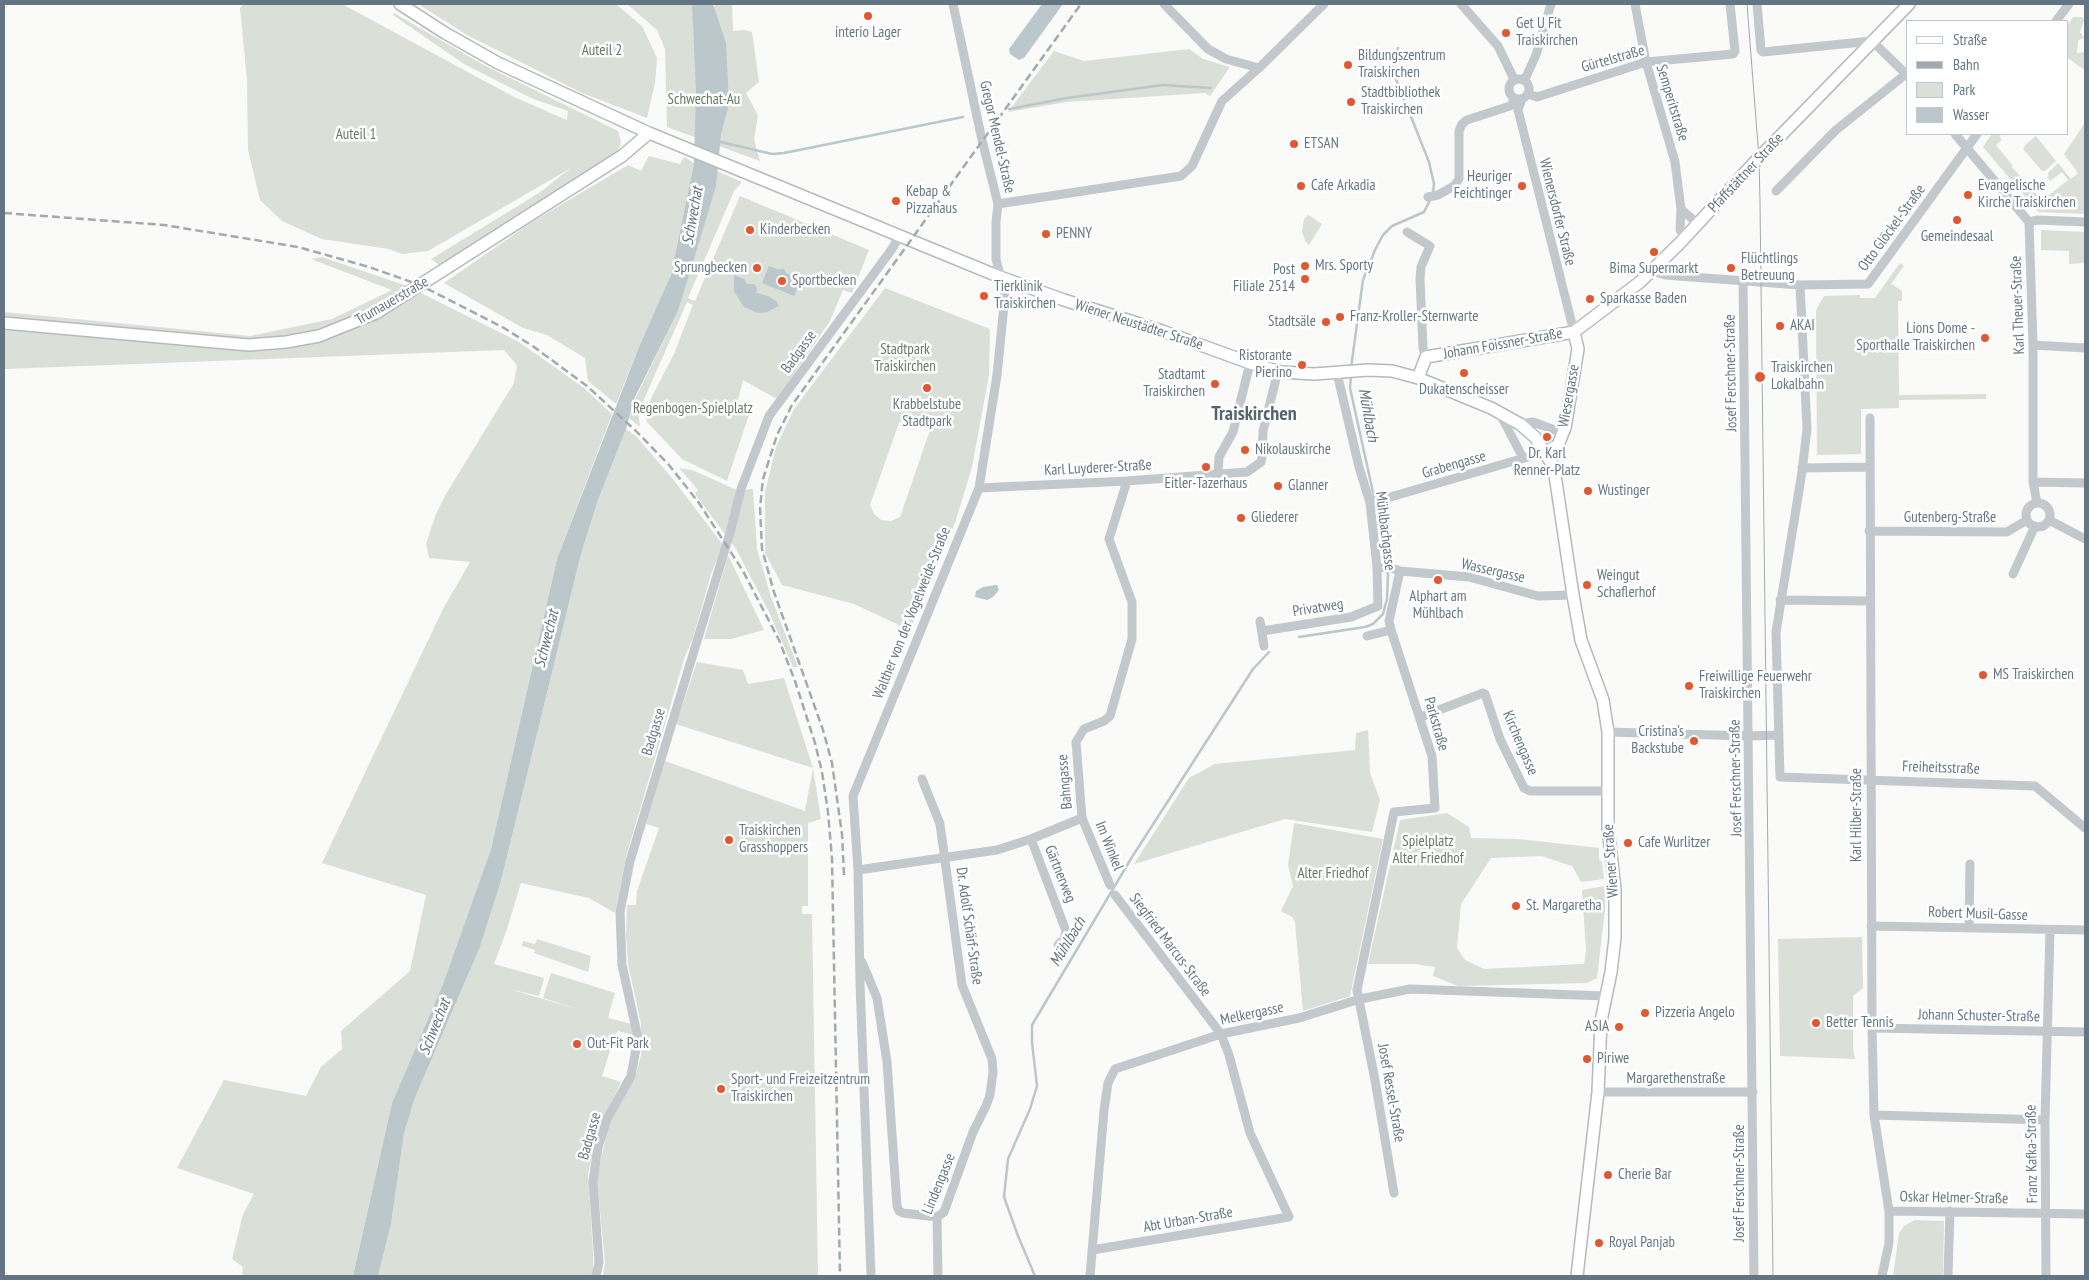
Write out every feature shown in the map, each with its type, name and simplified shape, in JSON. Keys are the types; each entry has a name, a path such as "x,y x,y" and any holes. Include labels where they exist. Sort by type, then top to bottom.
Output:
{"main road":[{"name":"Wiener Neustädter Straße","path":"400,4 445,33 498,63 649,133 1000,277 1064,300 1162,330 1278,372 1314,374 1392,371 1418,378 1498,412 1520,424 1535,438 1545,452"},
{"name":"Pfaffstättner Straße","path":"1574,332 1652,271 1909,4"},
{"name":"Trumauerstraße","path":"4,323 249,345 286,342 319,336 376,313 622,156 649,133"},
{"name":"Johann Foissner-Straße","path":"1418,378 1426,357 1574,332"},
{"name":"Wiesergasse","path":"1545,452 1558,445 1563,433 1578,349 1574,332"},
{"name":"Wiener Straße","path":"1545,452 1552,464 1555,475 1572,596 1582,640 1602,700 1608,732 1608,828 1615,890 1615,938 1611,972 1601,1020 1598,1092 1577,1276"}],"street":[{"name":"Gregor Mendel-Straße","path":"953,4 982,140 998,204 996,259 1000,277"},
{"path":"1164,4 1208,49 1226,59 1259,68"},
{"path":"998,204 1181,176 1192,166 1222,101 1259,68 1324,4"},
{"path":"1461,4 1498,46 1514,79"},
{"path":"1525,79 1536,55 1551,4"},
{"name":"Semperitstraße","path":"1635,4 1646,62 1675,162 1681,209 1680,230 1686,236"},
{"name":"Gürtelstraße","path":"1522,97 1537,97 1646,62 1730,55 1735,51 1730,4"},
{"path":"1757,4 1760,50 1765,54 1872,41 1906,74"},
{"path":"2057,20 2069,4"},
{"path":"1776,191 1836,130 1906,76"},
{"path":"1514,79 1525,79"},
{"path":"1514,79 1509,85 1509,93 1522,97"},
{"path":"1428,197 1438,195 1454,186 1459,179 1459,130 1462,124 1467,120 1510,106 1522,97 1530,86 1525,79"},
{"name":"Wienersdorfer Straße","path":"1522,97 1518,110 1574,332"},
{"path":"1956,135 2029,222 2038,220 2085,222"},
{"name":"Otto Glöckel-Straße","path":"1652,271 1665,275 1800,285 1868,284 1976,135"},
{"path":"1681,209 1698,224"},
{"name":"Karl Theuer-Straße","path":"2029,222 2033,345 2033,482 2038,503"},
{"path":"1407,232 1430,246 1421,267 1420,279 1423,348 1426,357"},
{"name":"Badgasse","path":"596,1276 599,1262 592,1182 598,1147 607,1119 631,1076 638,1038 622,965 620,912 630,861 730,533 741,489 769,416 892,249 899,236"},
{"name":"Walther von der Vogelweide-Straße","path":"871,1276 860,983 858,870 853,796 979,488 997,375 1005,296 1000,277"},
{"name":"Josef Ferschner-Straße","path":"1743,280 1754,1276"},
{"path":"1608,732 1749,736 1778,734 1776,632 1807,430 1800,285"},
{"path":"2033,345 2085,348"},
{"path":"1218,474 1219,457 1233,432 1250,363"},
{"name":"Karl Luyderer-Straße","path":"979,488 1127,481 1247,472 1261,462 1262,431 1278,372"},
{"name":"Mühlbachgasse","path":"1340,373 1359,467 1374,502 1388,568 1389,621 1391,630"},
{"path":"1498,412 1523,458"},
{"name":"Karl Hilber-Straße","path":"1870,418 1870,780 1874,1115 1889,1211"},
{"path":"1520,424 1533,422 1563,433"},
{"name":"Grabengasse","path":"1374,502 1545,452"},
{"path":"1802,468 1869,467"},
{"name":"Bahngasse","path":"858,870 998,850 1082,818 1076,742 1084,729 1104,721 1110,716 1132,639 1132,602 1109,540 1127,481"},
{"path":"2033,482 2085,482"},
{"path":"2013,574 2031,523 2028,509 2038,503 2045,505 2050,512 2049,520 2044,525 2031,523"},
{"path":"2049,520 2085,539"},
{"name":"Gutenberg-Straße","path":"1869,531 2007,532 2031,523"},
{"name":"Mühlbachgasse","path":"1378,606 1388,568"},
{"name":"Wassergasse","path":"1388,568 1469,577 1538,596 1572,596"},
{"path":"1780,600 1870,601"},
{"name":"Privatweg","path":"1262,632 1351,618 1378,606"},
{"path":"1260,621 1264,646"},
{"path":"1367,636 1391,630"},
{"name":"Parkstraße","path":"1360,999 1357,990 1394,812 1434,808 1432,756 1421,717 1391,630"},
{"name":"Kirchengasse","path":"1421,717 1483,693 1485,694 1500,739 1524,788 1530,791 1607,790"},
{"name":"Freiheitsstraße","path":"1778,734 1780,777 2035,786 2085,828"},
{"name":"Dr. Adolf Schärf-Straße","path":"922,778 940,824 962,985 992,1059 993,1072 990,1095 986,1106"},
{"name":"Im Winkel","path":"1082,818 1110,885"},
{"name":"Gärtnerweg","path":"1031,839 1063,918 1066,932 1064,939 1058,945"},
{"path":"1969,927 1970,864"},
{"name":"Siegfried Marcus-Straße","path":"1115,896 1221,1034 1229,1055 1250,1134 1289,1216"},
{"name":"Robert Musil-Gasse","path":"1871,926 2085,930"},
{"name":"Franz Kafka-Straße","path":"2046,1276 2046,1031 2050,930"},
{"name":"Walther von der Vogelweide-Straße","path":"860,959 877,998 887,1062 897,1206 899,1211 903,1213 937,1217"},
{"name":"Melkergasse","path":"1090,1276 1104,1110 1108,1083 1115,1069 1221,1034 1299,1018 1360,999 1410,990 1605,996"},
{"name":"Josef Ressel-Straße","path":"1360,999 1394,1193"},
{"name":"Johann Schuster-Straße","path":"1872,1028 2085,1032"},
{"name":"Margarethenstraße","path":"1598,1092 1753,1092"},
{"name":"Lindengasse","path":"938,1276 937,1217 944,1212 974,1132 986,1106"},
{"path":"1874,1115 2045,1120"},
{"name":"Oskar Helmer-Straße","path":"1882,1276 1889,1243 1889,1211 2085,1214"},
{"path":"1948,1276 1950,1211"},
{"name":"Abt Urban-Straße","path":"1092,1250 1289,1216"}],"green space":[{"name":"Auteil 1","path":"244,4 342,4 514,97 567,120 568,111 531,98 464,64 393,15 394,13 482,64 618,131 621,142 618,152 439,265 431,259 539,193 571,168 428,251 402,254 389,249 322,239 282,221 260,200 248,150 247,81 240,8"},
{"name":"Auteil 2","path":"418,4 616,4 642,26 657,58 655,83 647,118 582,93 467,35"},
{"name":"Schwechat-Au","path":"627,4 711,4 720,29 714,7 716,4 732,4 733,31 744,30 752,32 759,82 746,93 758,115 754,140 760,161 667,127 665,49 657,30"},
{"path":"2073,17 2082,17 2084,20 2080,32 2084,37 2078,41 2077,53 2085,52 2085,65 2083,69 2069,59 2069,23"},
{"path":"1189,49 1203,59 1230,67 1210,96 1205,93 1067,102 1008,112 1054,51 1084,61"},
{"path":"2085,123 2085,214 2038,212 1983,147 1991,135 2000,135 1999,136 2002,140 1996,145 2012,167 2041,199 2068,180 2062,172 2050,181 2047,177 2049,175 2047,174 2058,163 2071,179 2078,173 2064,154"},
{"path":"2036,136 2056,161 2045,171 2042,171 2023,149"},
{"name":"Regenbogen-Spielplatz","path":"649,156 680,164 684,157 694,163 671,275 666,288 682,296 716,187 717,171 742,182 734,191 688,298 695,301 740,196 869,250 852,293 843,290 830,321 777,399 743,380 736,408 749,415 727,481 682,459 647,422 645,410 674,354 693,305 687,302 638,413 640,427 629,418 634,401 678,311 681,300 664,292 616,404 588,381 585,358 547,335 523,328 444,283 532,222 628,165 641,171"},
{"path":"1308,215 1322,224 1309,245 1305,241 1302,232 1304,219"},
{"path":"2041,230 2085,232 2085,263 2069,264 2069,251 2041,250"},
{"path":"322,257 407,286 519,342 584,388 612,414 557,559 491,849 443,984 392,1103 353,1276 242,1276 243,1267 232,1259 243,1214 254,1194 177,1168 224,1080 306,1096 321,1067 342,1049 341,1031 410,971 426,895 322,863 443,609 470,562 429,558 426,544 436,514 446,494 514,383 517,365 504,350 4,369 4,312 250,336 332,319 392,290 311,259"},
{"path":"1900,263 1904,266 1891,284 1902,291 1902,301 1898,301 1899,395 1986,394 1986,399 1899,400 1899,408 1861,409 1861,454 1817,455 1816,310 1824,296 1860,295 1860,298 1875,298"},
{"name":"Stadtpark Traiskirchen","path":"885,288 990,329 989,375 972,467 955,523 910,630 854,604 782,585 765,553 765,492 776,447 794,409","holes":["916,416 925,419 931,427 900,517 891,521 881,520 874,514 870,505 899,423 907,417"]},
{"path":"626,429 636,436 672,478 723,545 711,574 693,638 685,656 626,857 615,913 589,898 521,883 494,964 544,978 539,996 509,989 581,1010 543,998 551,973 615,993 608,1018 632,1024 633,1035 618,1031 615,1035 602,1076 621,1082 598,1131 588,1174 593,1274 592,1276 378,1276 391,1224 404,1134 414,1100 480,947 501,881 581,554 598,500"},
{"path":"679,468 692,470 737,490 753,489 757,549 771,597 798,667 793,667 769,612 736,549 695,494 698,490"},
{"path":"728,555 764,630 731,639 704,639"},
{"path":"697,662 743,670 748,684 784,678 813,768 676,724"},
{"path":"1368,730 1370,773 1380,800 1372,832 1285,819 1134,864 1189,778 1215,764 1355,750 1356,733"},
{"name":"Sport- und Freizeitzentrum Traiskirchen","path":"665,761 805,811 813,768 821,819 808,823 808,906 802,906 802,914 812,914 818,1276 603,1276 605,1262 597,1179 608,1127 636,1074 641,1055 641,1024 628,964 626,936 627,905 636,905 637,891 659,828 646,824"},
{"name":"Spielplatz Alter Friedhof","path":"1447,813 1469,827 1471,838 1518,839 1599,848 1599,860 1602,862 1604,879 1581,882 1572,866 1541,856 1491,858 1461,904 1457,948 1465,960 1484,969 1584,964 1586,950 1582,890 1605,886 1605,910 1597,978 1587,983 1458,986 1433,976 1435,967 1415,964 1368,964 1400,820"},
{"name":"Alter Friedhof","path":"1294,823 1383,839 1350,996 1303,1011 1295,922 1292,917 1281,911 1293,886 1288,865"},
{"name":"Better Tennis","path":"1862,937 1863,988 1853,996 1853,1049 1855,1059 1780,1056 1778,939"},
{"path":"537,939 591,956 588,972 534,953 535,950 522,946 523,941 535,944"},
{"path":"1915,1220 1944,1221 1943,1276 1893,1276 1899,1233 1905,1225"}],"water":[{"name":"Schwechat","path":"692,4 713,4 726,43 729,104 721,134 716,187 678,311 634,399 626,429 598,500 581,554 501,881 480,947 414,1100 404,1134 391,1224 378,1276 353,1276 392,1103 443,984 491,849 557,559 639,347 671,275 694,163 696,90"},
{"path":"1042,4 1063,4 1024,58 1019,60 1010,54 1009,49"},
{"name":"Sportbecken","path":"769,266 780,270 783,268 786,273 801,280 794,296 762,283"},
{"path":"734,275 744,279 747,284 754,284 757,288 756,293 768,296 776,301 779,306 761,313 744,307 734,291"},
{"path":"997,585 999,590 993,597 987,600 975,597 976,591 983,587"}],"waterway":[{"name":"Mühlbach","path":"1398,48 1392,69 1429,162 1434,184 1433,193"},
{"path":"1009,109 1067,98 1163,85 1211,88"},
{"path":"717,141 772,154 784,153 963,117"},
{"name":"Mühlbach","path":"1351,368 1363,280 1375,250 1383,235 1392,226 1424,212 1431,198"},
{"name":"Mühlbach","path":"1299,637 1365,627 1373,624 1383,614 1387,599 1388,575 1378,515 1350,388 1351,376"},
{"name":"Mühlbach","path":"1035,1276 1004,1197 1008,1159 1030,1109 1037,1086 1032,1025 1132,857 1253,669 1269,652"}],"tram line":[{"path":"1747,4 1759,158 1760,202 1773,1276"}],"railway":[{"path":"844,875 842,834 832,763 823,730 774,592 762,549 760,508 763,479 777,435 792,405 1081,4"},
{"path":"4,213 164,225 298,247 369,267 420,285 504,328 534,347 587,386 636,431 669,465 699,503 743,571 779,640 795,681 815,743 822,772 832,859 840,1276"}],"place":[{"name":"interio Lager","path":"868,16"},
{"name":"Get U Fit Traiskirchen","path":"1506,33"},
{"name":"Bildungszentrum Traiskirchen","path":"1348,65"},
{"name":"Stadtbibliothek Traiskirchen","path":"1351,102"},
{"name":"ETSAN","path":"1294,144"},
{"name":"Cafe Arkadia","path":"1301,186"},
{"name":"Heuriger Feichtinger","path":"1522,186"},
{"name":"Evangelische Kirche Traiskirchen","path":"1968,195"},
{"name":"Kebap & Pizzahaus","path":"896,201"},
{"name":"Gemeindesaal","path":"1957,220"},
{"name":"Kinderbecken","path":"750,230"},
{"name":"PENNY","path":"1046,234"},
{"name":"Bima Supermarkt","path":"1654,252"},
{"name":"Mrs. Sporty","path":"1305,266"},
{"name":"Sprungbecken","path":"757,268"},
{"name":"Flüchtlings Betreuung","path":"1731,268"},
{"name":"Post Filiale 2514","path":"1305,279"},
{"name":"Sportbecken","path":"782,281"},
{"name":"Tierklinik Traiskirchen","path":"984,296"},
{"name":"Sparkasse Baden","path":"1590,299"},
{"name":"Franz-Kroller-Sternwarte","path":"1340,317"},
{"name":"Stadtsäle","path":"1326,322"},
{"name":"AKAI","path":"1780,326"},
{"name":"Lions Dome - Sporthalle Traiskirchen","path":"1985,338"},
{"name":"Ristorante Pierino","path":"1302,365"},
{"name":"Dukatenscheisser","path":"1464,373"},
{"name":"Traiskirchen Lokalbahn","path":"1760,377"},
{"name":"Stadtamt Traiskirchen","path":"1215,384"},
{"name":"Krabbelstube Stadtpark","path":"927,388"},
{"name":"Dr. Karl Renner-Platz","path":"1547,437"},
{"name":"Nikolauskirche","path":"1245,450"},
{"name":"Eitler-Tazerhaus","path":"1206,467"},
{"name":"Glanner","path":"1278,486"},
{"name":"Wustinger","path":"1588,491"},
{"name":"Gliederer","path":"1241,518"},
{"name":"Alphart am Mühlbach","path":"1438,580"},
{"name":"Weingut Schaflerhof","path":"1587,585"},
{"name":"MS Traiskirchen","path":"1983,675"},
{"name":"Freiwillige Feuerwehr Traiskirchen","path":"1689,686"},
{"name":"Cristina’s Backstube","path":"1694,741"},
{"name":"Traiskirchen Grasshoppers","path":"729,840"},
{"name":"Cafe Wurlitzer","path":"1628,843"},
{"name":"St. Margaretha","path":"1516,906"},
{"name":"Pizzeria Angelo","path":"1645,1013"},
{"name":"Better Tennis","path":"1816,1023"},
{"name":"ASIA","path":"1619,1027"},
{"name":"Out-Fit Park","path":"577,1044"},
{"name":"Piriwe","path":"1587,1059"},
{"name":"Sport- und Freizeitzentrum Traiskirchen","path":"721,1089"},
{"name":"Cherie Bar","path":"1608,1175"},
{"name":"Royal Panjab","path":"1599,1243"}],"district":[{"name":"Traiskirchen","path":"1254,414"}]}
